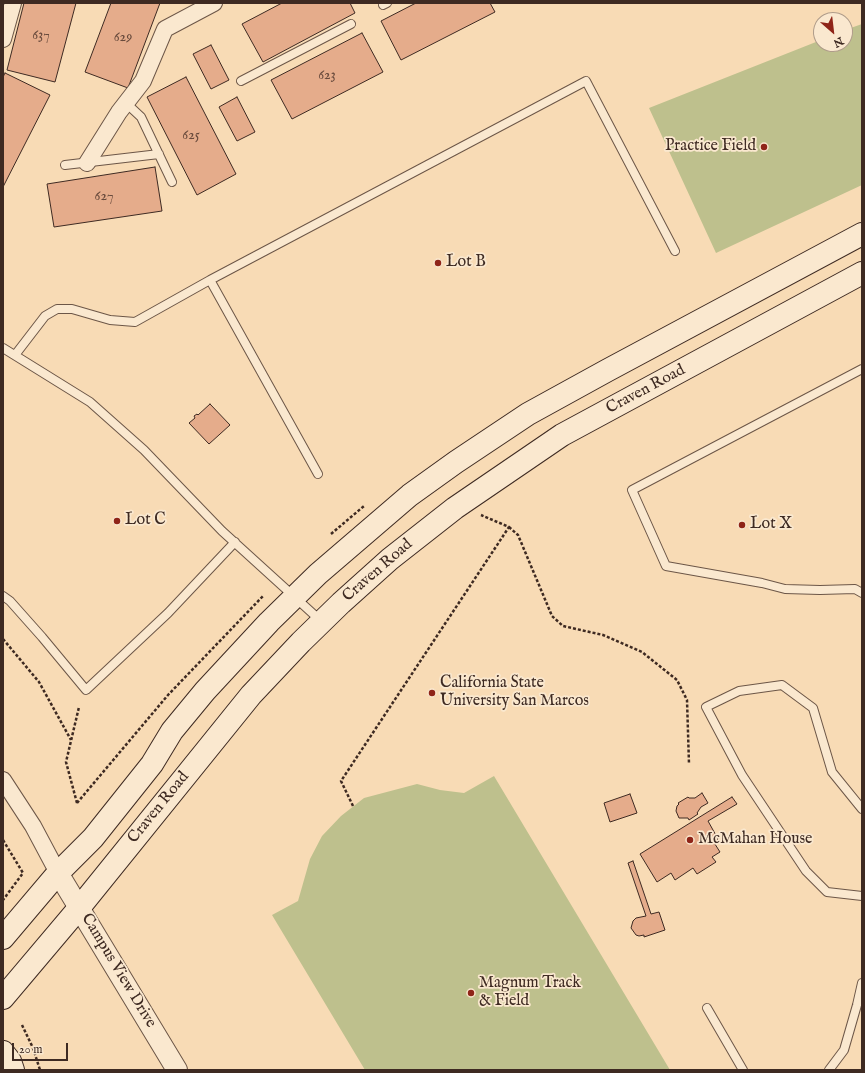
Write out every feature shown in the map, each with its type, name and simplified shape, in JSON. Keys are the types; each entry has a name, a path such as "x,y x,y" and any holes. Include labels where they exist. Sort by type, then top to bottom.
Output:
{"main road":[{"name":"Craven Road","path":"3,938 58,872 92,838 137,783 152,764 172,731 205,691 318,574 410,495 528,414 862,234"},
{"name":"Craven Road","path":"3,998 79,908 251,694 322,622 390,559 455,508 562,435 862,273"},
{"path":"3,1052 10,1061 13,1070"}],"street":[{"path":"3,39 13,3"},
{"path":"87,162 126,103 143,81 165,29 214,3"},
{"path":"3,780 33,826 58,872"},
{"name":"Campus View Drive","path":"58,872 177,1070"}],"lane":[{"path":"241,81 351,24"},
{"path":"15,355 45,316 57,309 72,309 110,320 135,322 210,280 586,81 675,251"},
{"path":"126,103 141,117 172,182"},
{"path":"66,165 159,154"},
{"path":"210,280 318,474"},
{"path":"3,348 90,402 144,450 234,542 322,622"},
{"path":"862,369 632,490 666,566 785,588 820,590 855,589 862,593"},
{"path":"3,596 10,601 42,637 86,690 168,613 234,542"},
{"path":"862,809 832,772 813,708 782,685 739,691 706,707 742,774 806,871 827,892 862,896"},
{"path":"829,1070 844,1050 862,982"},
{"path":"707,1008 744,1070"}],"path":[{"path":"475,512 509,526 518,535 552,616 563,626 603,635 642,652 677,680 687,700 689,764"},
{"path":"353,806 341,781 509,526"},
{"path":"79,707 66,762 77,803 168,695 264,595"},
{"path":"3,639 39,682 71,740"},
{"path":"3,840 23,873 3,900"},
{"path":"22,1025 33,1048 40,1070"}],"green space":[{"name":"Practice Field","path":"862,24 862,185 716,253 649,108 813,43 813,52 853,52 853,27"},
{"name":"Magnum Track & Field","path":"494,776 670,1070 365,1070 272,915 298,901 310,859 322,836 341,816 364,798 417,784 440,790 464,793"}],"building":[{"path":"24,3 76,3 55,82 7,70"},
{"path":"111,3 160,3 128,88 85,72"},
{"path":"282,3 350,3 355,13 263,62 242,24"},
{"path":"416,3 490,3 495,12 401,60 381,21"},
{"path":"362,33 383,72 292,119 271,80"},
{"path":"211,45 229,80 211,89 193,54"},
{"path":"5,73 50,95 3,187 3,77"},
{"path":"186,77 236,174 197,195 147,97"},
{"path":"237,97 255,132 237,141 219,107"},
{"path":"155,167 162,211 54,227 47,184"},
{"path":"210,404 230,425 209,444 189,423 195,418 194,416 197,414 198,415"},
{"path":"702,793 708,803 701,807 697,813 698,814 689,820 688,818 679,818 676,811 679,804 678,803 688,797 695,798"},
{"path":"630,794 637,813 610,822 604,803"},
{"name":"McMahan House","path":"732,797 737,804 708,821 718,839 713,841 720,852 712,857 716,862 697,874 693,868 675,880 671,873 657,882 640,854"},
{"path":"633,861 651,914 659,912 665,930 644,937 644,935 636,935 631,928 633,921 636,918 646,916 628,863"}],"place":[{"name":"Practice Field","path":"764,147"},
{"name":"Lot B","path":"438,263"},
{"name":"Lot C","path":"117,521"},
{"name":"Lot X","path":"742,525"},
{"name":"California State University San Marcos","path":"432,693"},
{"name":"McMahan House","path":"690,840"},
{"name":"Magnum Track & Field","path":"471,993"}]}
